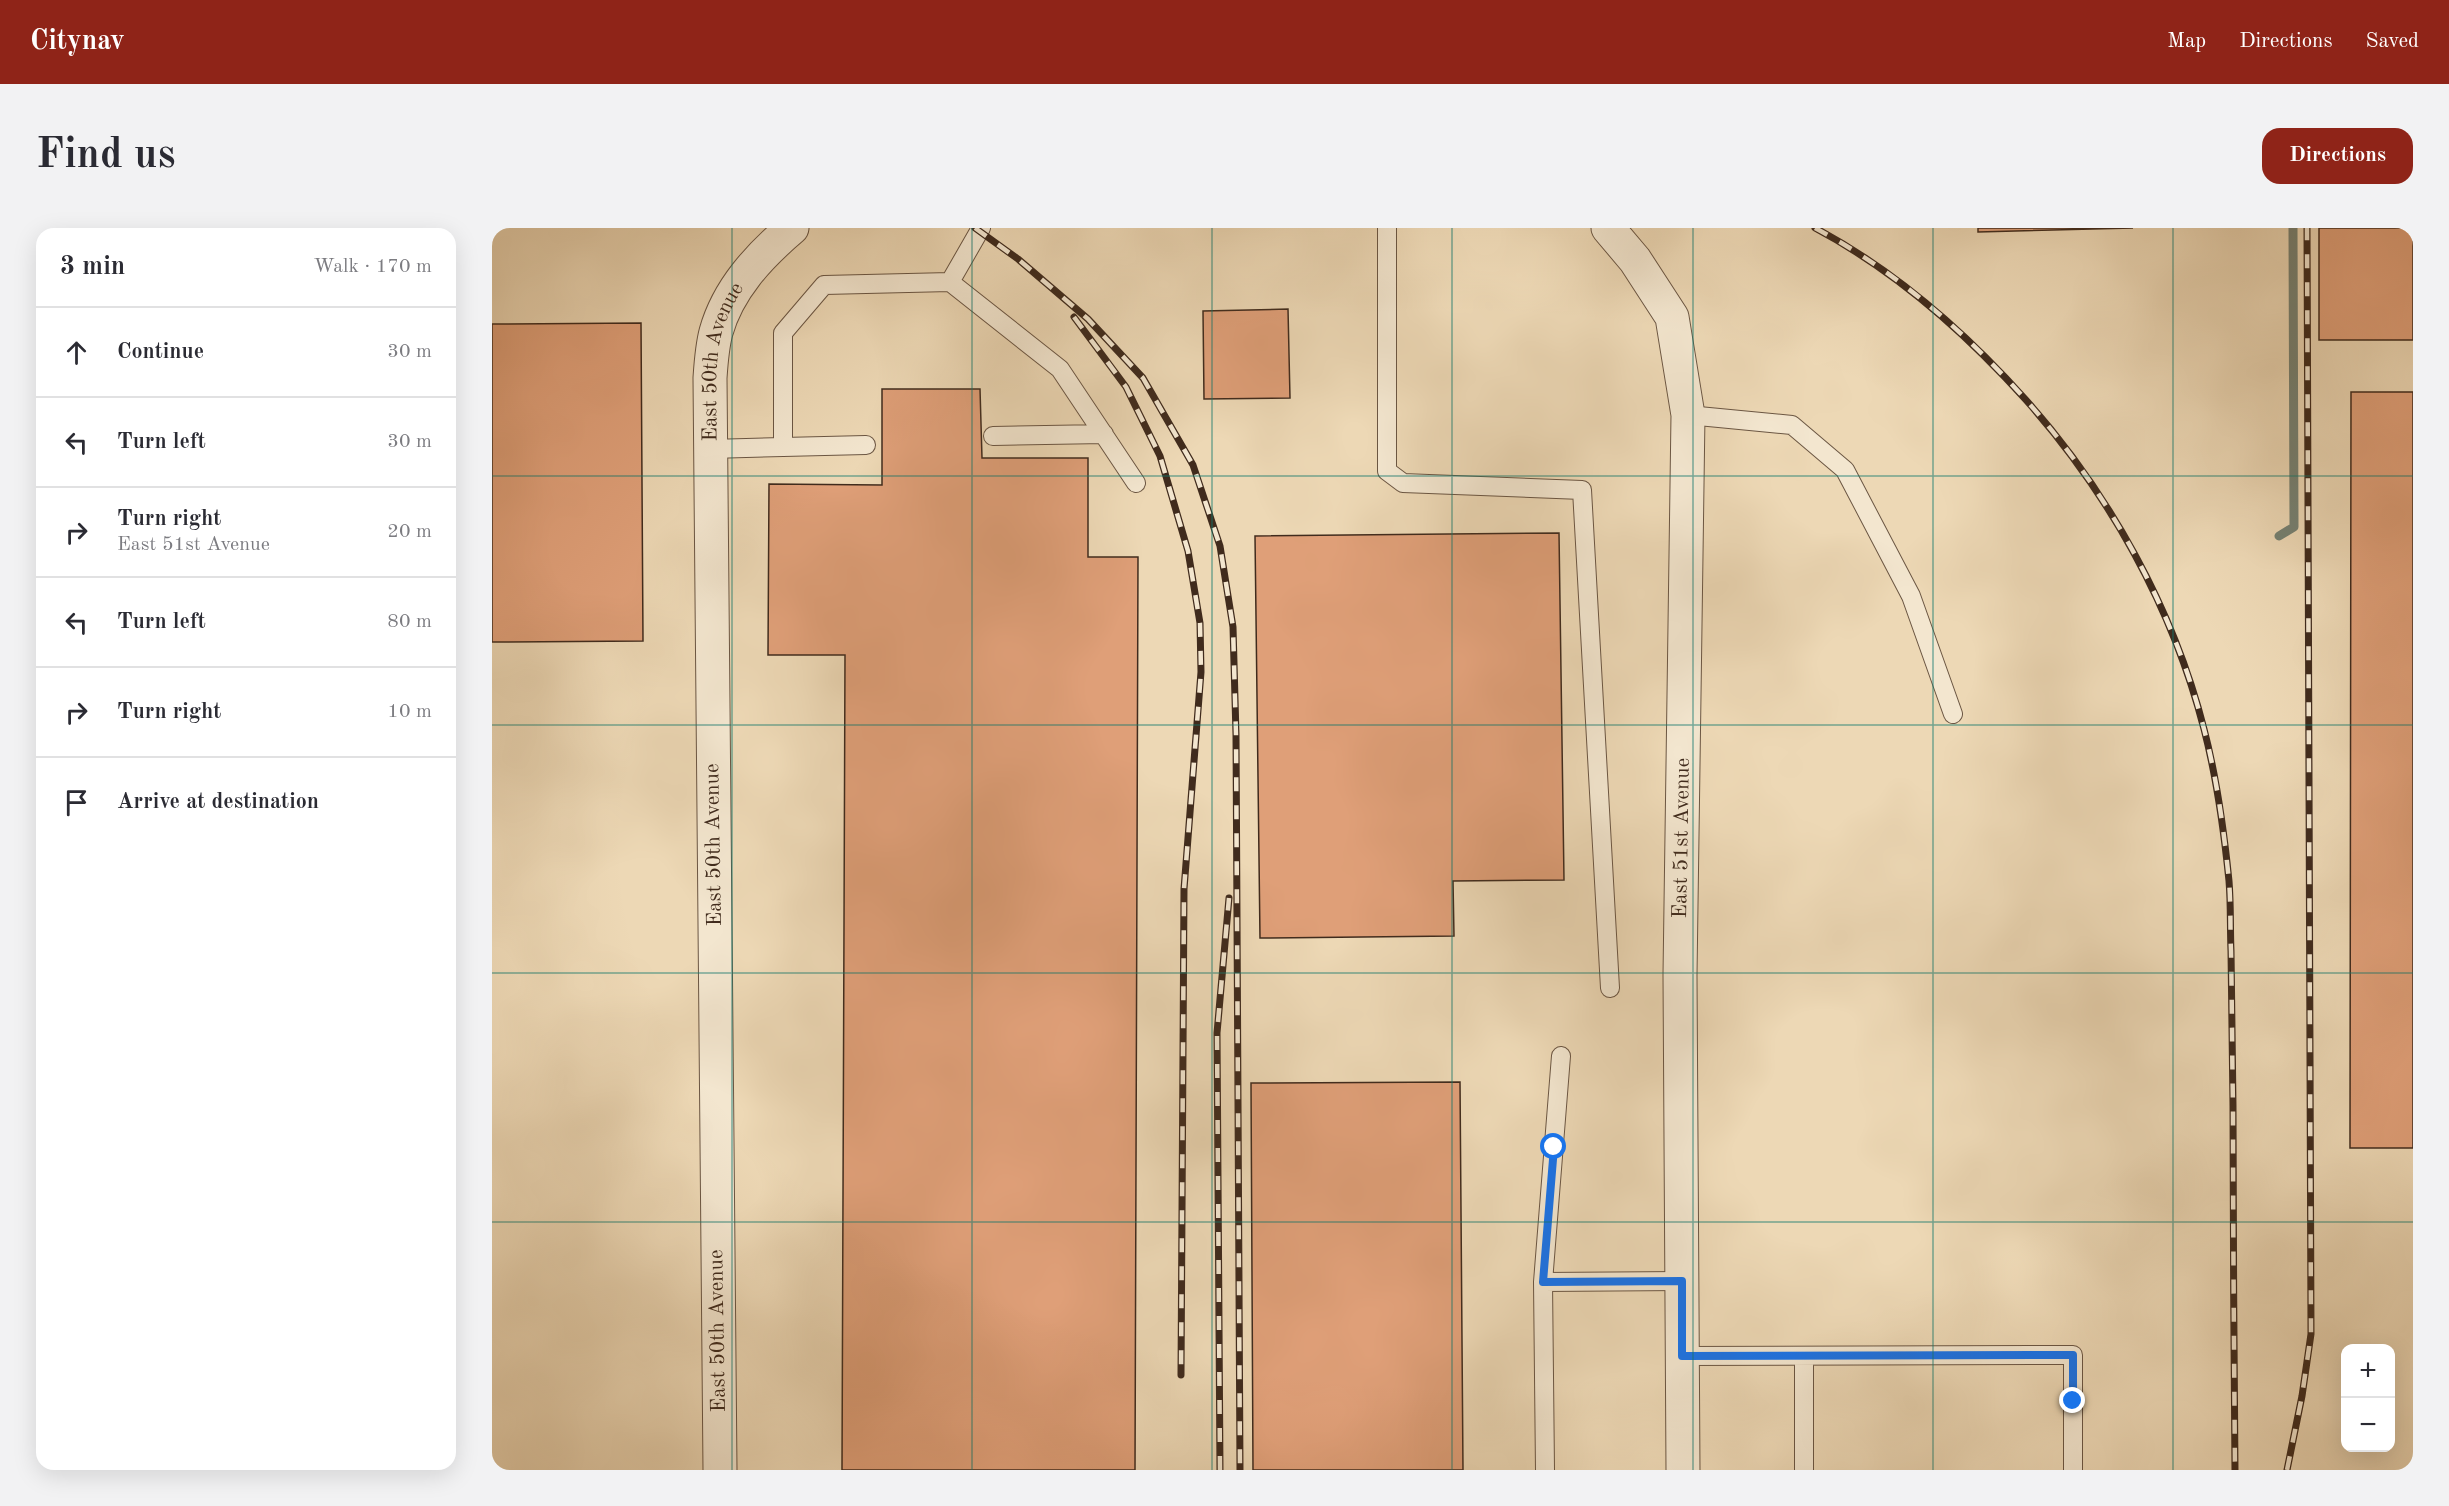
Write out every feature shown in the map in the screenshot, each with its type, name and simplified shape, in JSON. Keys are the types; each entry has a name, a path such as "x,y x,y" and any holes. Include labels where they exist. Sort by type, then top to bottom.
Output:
{"street":[{"name":"East 51st Avenue","path":"1608,228 1635,260 1672,317 1689,415 1680,975 1683,1470"},
{"name":"East 50th Avenue","path":"720,1470 710,378 716,332 724,311 746,274 784,234"}],"lane":[{"path":"950,282 981,228"},
{"path":"1387,228 1387,471 1403,483 1582,490 1610,988"},
{"path":"783,447 783,333 824,285 950,282 1060,369 1136,483"},
{"path":"1689,415 1792,425 1845,470 1911,596 1953,714"},
{"path":"993,436 1104,434"},
{"path":"710,449 866,445"},
{"path":"1545,1470 1543,1282 1562,1056"},
{"path":"1543,1282 1682,1281"},
{"path":"1682,1356 2073,1355 2073,1470"},
{"path":"1804,1356 1804,1470"}],"building":[{"path":"1978,228 2133,228 1978,232"},
{"path":"2319,228 2413,228 2413,340 2319,340"},
{"path":"1288,309 1290,398 1204,399 1203,311"},
{"path":"641,323 643,641 492,642 492,324"},
{"path":"882,389 980,389 982,458 1088,458 1088,557 1138,557 1135,1470 842,1470 845,655 768,655 769,484 882,485"},
{"path":"2351,392 2413,392 2413,1148 2350,1148"},
{"path":"1559,533 1564,880 1453,881 1454,936 1260,938 1255,536"},
{"path":"1460,1082 1463,1470 1253,1470 1251,1083"}],"waterway":[{"path":"2279,536 2294,527 2293,228"}],"railway":[{"path":"975,228 1018,259 1088,319 1143,378 1193,465 1220,546 1233,627 1236,735 1240,1470"},
{"path":"1815,228 1874,263 1954,327 2003,375 2056,436 2111,513 2134,554 2156,596 2191,684 2209,748 2225,843 2230,890 2235,1470"},
{"path":"2287,1470 2302,1396 2311,1334 2307,228"},
{"path":"1074,317 1126,387 1160,456 1188,551 1200,623 1201,672 1184,889 1181,1375"},
{"path":"1220,1470 1217,1033 1229,898"}],"route":[{"path":"1554,1147 1543,1282 1682,1281 1682,1356 2073,1355 2073,1401"}]}
